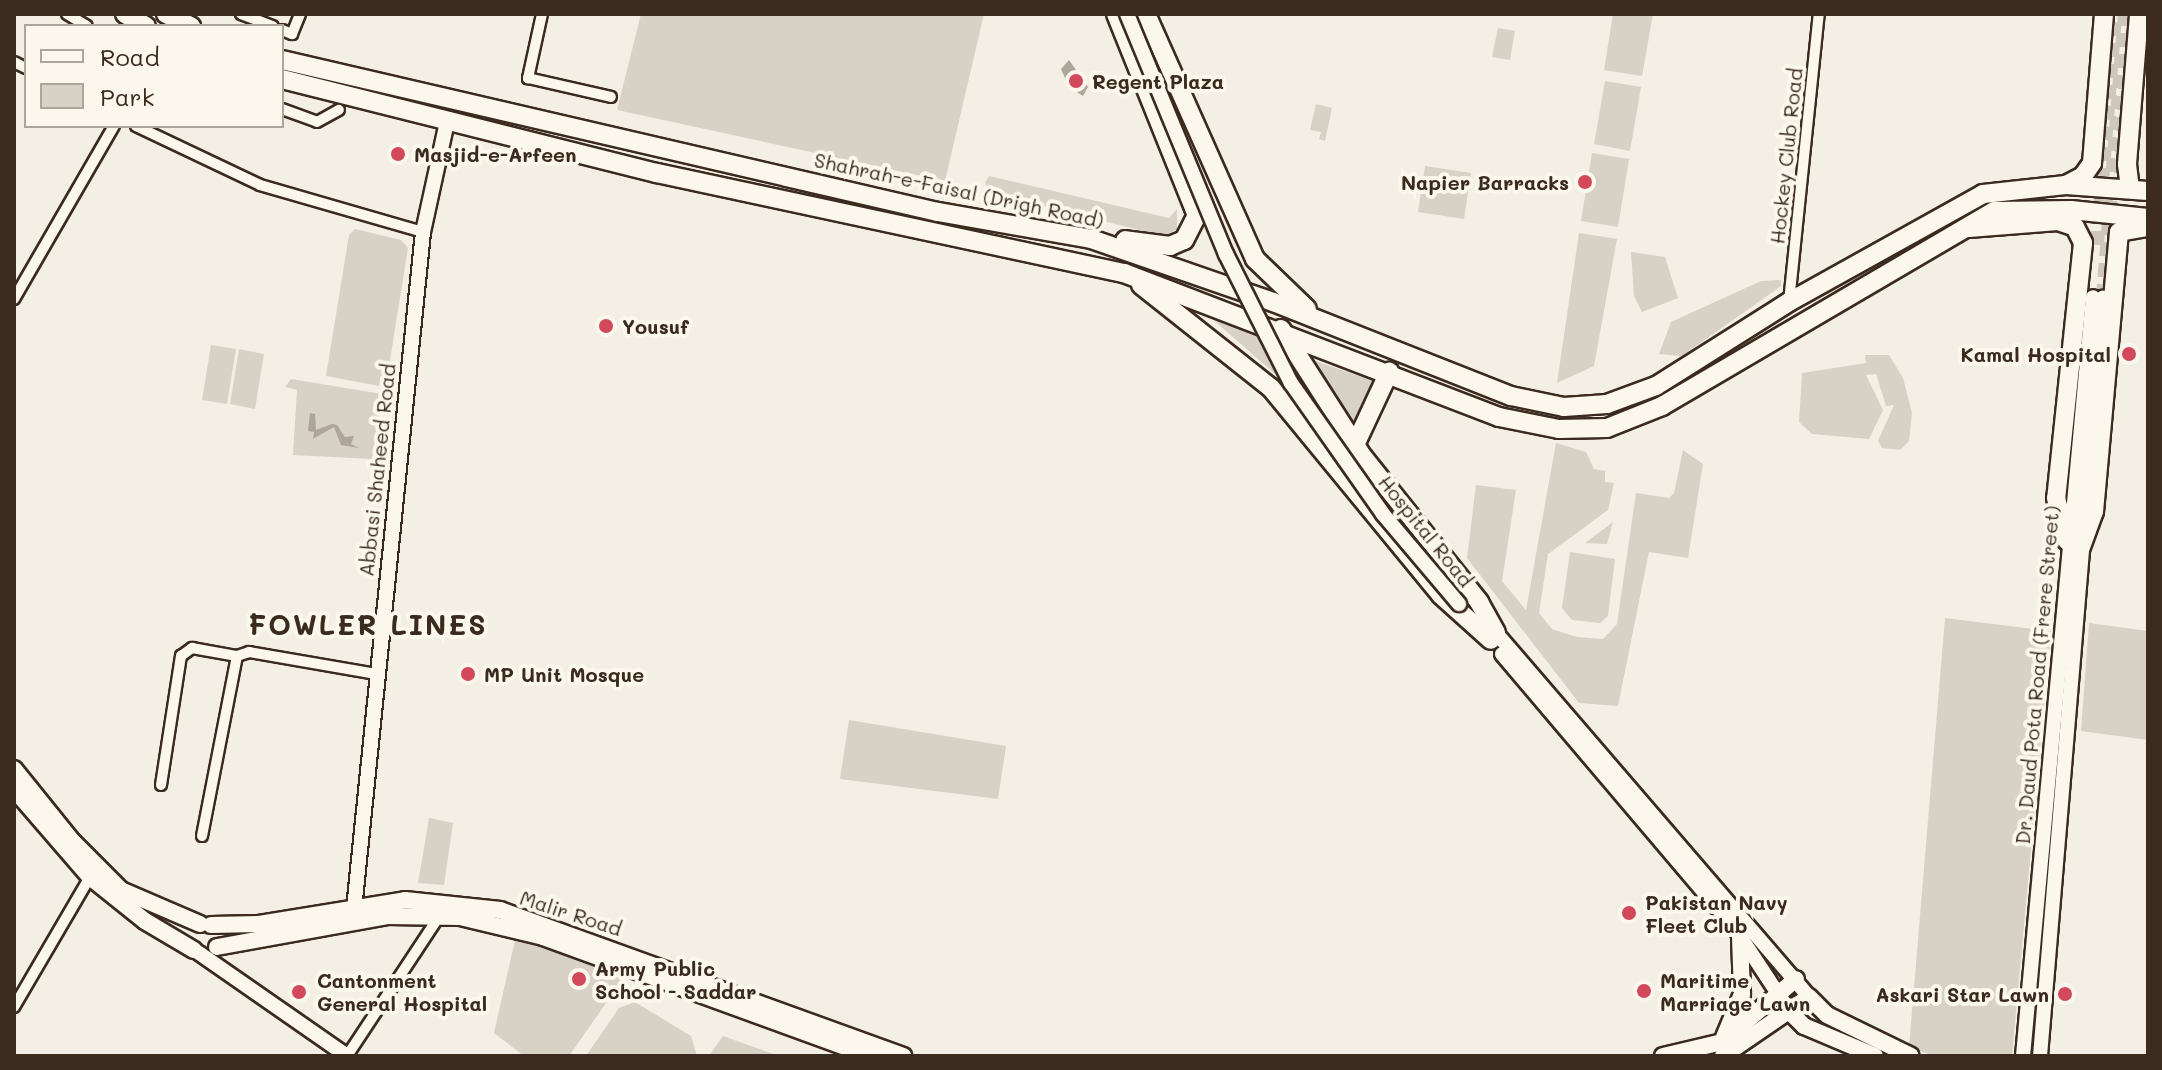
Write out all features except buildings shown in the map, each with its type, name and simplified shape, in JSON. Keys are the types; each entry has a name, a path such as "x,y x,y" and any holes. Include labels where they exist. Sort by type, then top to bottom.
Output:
{"highway":[{"path":"125,14 142,24"},
{"path":"166,14 187,24"},
{"path":"1091,239 1170,246 1184,240 1197,215 1116,14"},
{"path":"1146,14 1255,259 1325,323"},
{"path":"2066,185 2083,176 2092,163 2104,14"},
{"path":"2139,14 2127,164 2139,190"},
{"name":"Shahrah-e-Faisal (Drigh Road)","path":"284,60 938,212 1091,239 1325,323 1511,396 1564,407 1607,404 1656,386 1789,302 1983,194 2066,185 2139,190"},
{"path":"284,80 447,122 1124,273 1281,329 1499,417 1559,429 1607,428 1662,406 1961,228 1995,211 2071,210 2148,218"},
{"path":"1961,228 2058,221 2075,227 2102,220 2119,232 2148,227"},
{"path":"2074,544 2056,498 2083,243 2075,227"},
{"path":"2074,544 2094,512 2119,232"},
{"path":"1124,273 1278,396 1441,595 1493,636"},
{"path":"1281,329 1298,362 1355,445 1479,602 1493,636"},
{"path":"1278,396 1298,362"},
{"path":"1355,445 1389,372"}],"main road":[{"name":"Hospital Road","path":"1127,14 1226,254 1291,383 1383,514 1809,997"},
{"name":"Hospital Road","path":"1136,14 1247,282 1302,386 1462,601"},
{"name":"Abbasi Shaheed Road","path":"353,914 423,232 447,122"},
{"name":"Dr. Daud Pota Road (Frere Street)","path":"2040,1056 2047,882 2074,544 2098,298"},
{"name":"Hospital Road","path":"1493,636 1740,938 1790,1012"},
{"path":"14,769 73,842 121,890 205,924 219,937 206,950"},
{"path":"17,798 90,877 145,921 206,950"},
{"name":"Dr. Daud Pota Road (Frere Street)","path":"2023,1056 2047,882"},
{"name":"Malir Road","path":"206,950 405,900 500,910 903,1056"},
{"name":"Malir Road","path":"205,924 259,924 353,914 440,915 543,937 870,1056"},
{"path":"205,924 189,938 206,950 227,975 347,1056"},
{"path":"1722,1049 1742,994 1740,938"},
{"path":"1722,1049 1796,979"},
{"path":"1663,1056 1722,1049 1790,1012 1809,997 1827,1015 1911,1056"},
{"path":"1790,1012 1804,1026 1875,1056"}],"street":[{"path":"241,14 268,24"},
{"path":"284,31 292,34 300,14"},
{"path":"542,14 528,78 611,97"},
{"name":"Hockey Club Road","path":"1789,302 1819,14"},
{"path":"284,110 317,122 339,110"},
{"path":"14,299 113,128"},
{"path":"140,128 260,185 423,232"},
{"path":"161,785 181,656 192,648 237,656 249,652 377,674"},
{"path":"202,836 237,656"},
{"path":"14,1007 90,877"},
{"path":"347,1056 440,915"}],"green space":[{"path":"641,14 984,14 945,181 617,110"},
{"path":"1613,14 1653,14 1642,76 1604,70"},
{"path":"1498,28 1515,31 1510,60 1492,57"},
{"path":"1605,81 1641,87 1630,151 1594,144"},
{"path":"1316,104 1332,108 1325,141 1319,139 1321,132 1310,130"},
{"path":"1592,153 1629,159 1618,227 1581,221"},
{"path":"1425,166 1471,173 1464,219 1418,212"},
{"path":"989,176 1169,218 1177,209 1177,229 1164,236 990,193 985,182"},
{"path":"355,229 401,240 408,248 387,379 379,386 326,376 349,235"},
{"path":"1579,233 1617,239 1594,366 1557,383"},
{"path":"1631,252 1665,257 1678,298 1642,312 1634,296"},
{"path":"1781,280 1781,286 1682,356 1659,354 1671,322 1761,281"},
{"path":"1209,316 1259,335 1281,379"},
{"path":"211,345 236,349 227,404 202,400"},
{"path":"239,349 264,354 255,409 230,404"},
{"path":"1865,355 1889,355 1903,378 1912,413 1909,441 1900,450 1882,448 1878,441 1894,405 1886,406 1876,374 1866,375 1883,410 1869,439 1812,434 1799,422 1802,373 1866,363"},
{"path":"1301,356 1373,381 1356,432"},
{"path":"291,379 382,394 372,459 293,455 297,390 285,387"},
{"path":"1556,443 1586,452 1594,469 1605,471 1605,482 1614,483 1608,510 1548,554 1539,613 1552,629 1577,637 1603,639 1617,624 1636,493 1669,498 1674,493 1683,450 1703,464 1688,558 1649,552 1618,706 1579,703 1467,558 1476,485 1516,490 1502,581 1526,610"},
{"path":"1613,522 1607,544 1585,543"},
{"path":"1570,552 1615,559 1608,616 1600,623 1572,620 1562,608"},
{"path":"1945,618 2051,631 2012,1056 1934,1056 1909,1047"},
{"path":"2089,623 2148,631 2148,740 2081,731"},
{"path":"849,720 1006,746 998,799 840,779"},
{"path":"429,818 453,823 444,885 418,883"},
{"path":"518,927 627,973 569,1056 524,1056 494,1033"},
{"path":"635,1002 691,1036 697,1056 586,1056 619,1008"},
{"path":"723,1036 779,1056 709,1056"}],"shaded area":[{"name":"Regent Plaza","path":"1069,60 1088,87 1083,96 1069,87 1061,69"},
{"path":"310,413 315,414 316,430 337,425 345,437 354,436 351,444 359,448 341,445 334,427 313,439 314,432 308,431"}],"tunnel":[{"path":"2097,245 2115,14"},
{"path":"2103,298 2125,14"}],"place":[{"name":"Regent Plaza","path":"1076,81"},
{"name":"Masjid-e-Arfeen","path":"398,154"},
{"name":"Napier Barracks","path":"1585,182"},
{"name":"Yousuf","path":"606,326"},
{"name":"Kamal Hospital","path":"2129,354"},
{"name":"MP Unit Mosque","path":"468,674"},
{"name":"Pakistan Navy Fleet Club","path":"1629,913"},
{"name":"Army Public School - Saddar","path":"579,979"},
{"name":"Maritime Marriage Lawn","path":"1644,991"},
{"name":"Cantonment General Hospital","path":"299,992"},
{"name":"Askari Star Lawn","path":"2065,994"}],"district":[{"name":"FOWLER LINES","path":"368,624"}]}
